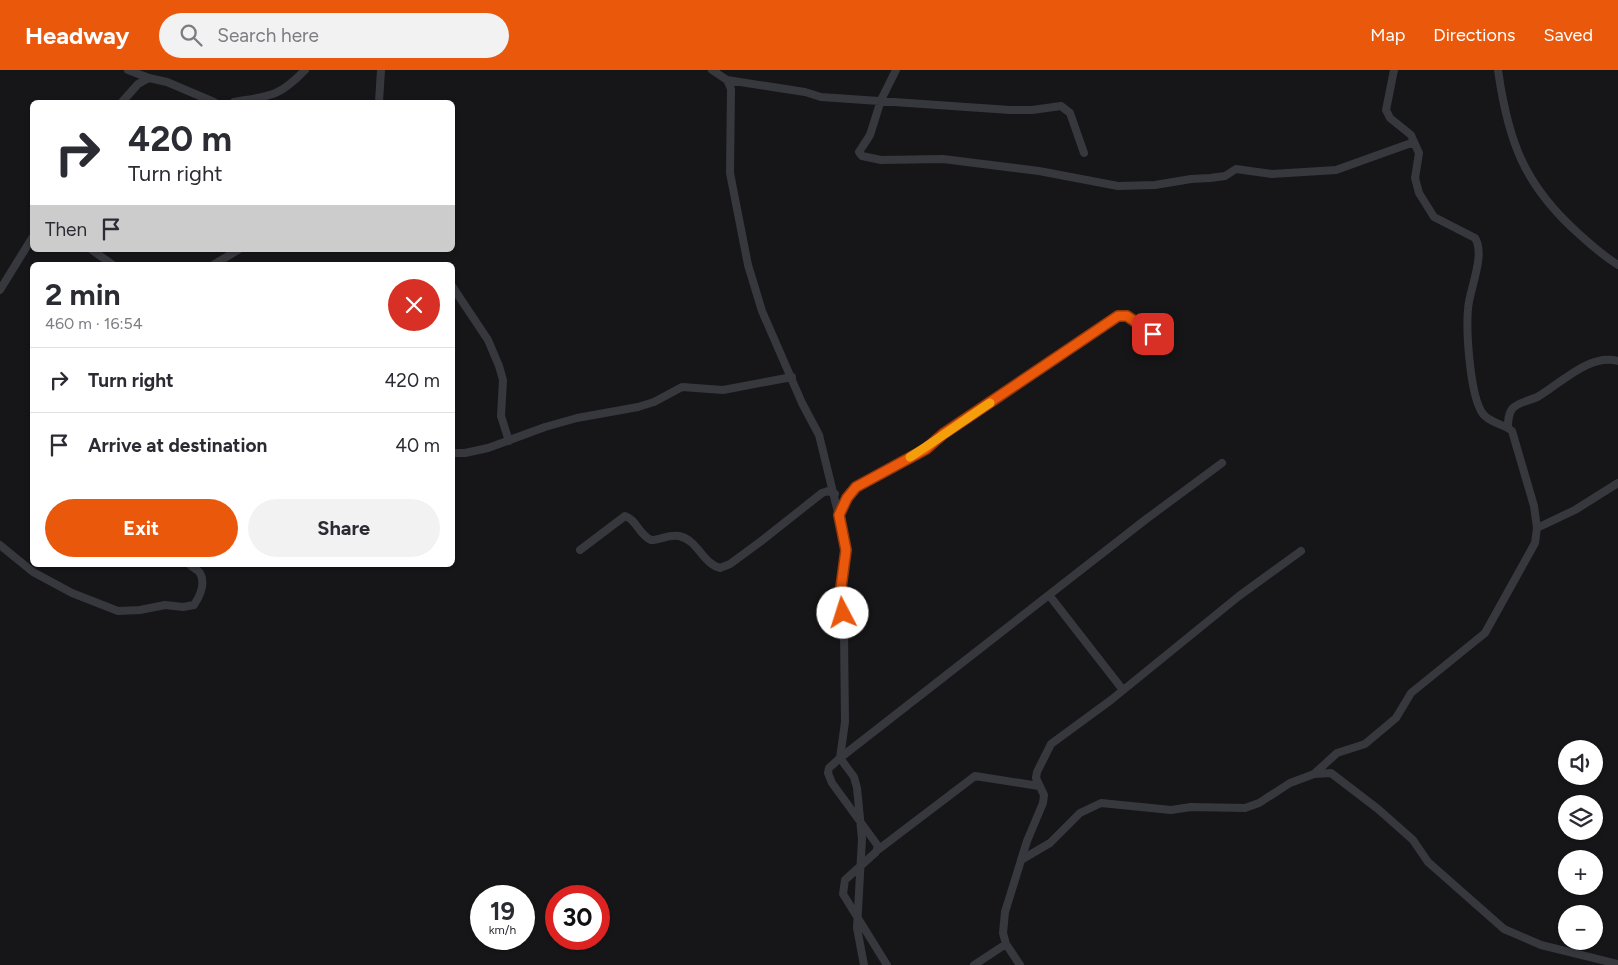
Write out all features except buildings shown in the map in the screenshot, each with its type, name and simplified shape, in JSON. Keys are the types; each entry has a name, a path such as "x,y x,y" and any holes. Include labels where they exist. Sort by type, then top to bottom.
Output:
{"street":[{"path":"128,70 167,82 209,100"},
{"path":"254,100 264,99 292,83 305,70"},
{"path":"379,100 381,70"},
{"path":"712,70 727,80 805,92 821,97 1010,110 1032,110 1061,106 1070,112 1084,153"},
{"path":"896,70 881,100 870,135 859,152 869,158 881,160 943,159 1039,171 1118,186 1155,185 1225,176 1236,169 1272,174 1336,170 1414,142"},
{"path":"1021,860 1032,851 1045,847 1071,820 1094,805 1110,804 1171,810 1191,807 1245,808 1259,803 1290,784 1314,774 1337,753 1370,741 1396,718 1412,693 1485,633 1535,543 1538,528 1530,489 1521,467 1512,432 1508,428 1491,421 1483,414 1478,404 1470,361 1468,308 1478,258 1478,244 1475,238 1449,226 1430,212 1419,193 1415,178 1418,153 1414,142 1411,136 1387,113 1394,70"},
{"path":"1498,70 1504,110 1522,165 1554,212 1598,250 1618,264"},
{"path":"124,100 138,84 149,78"},
{"path":"727,80 731,101 730,173 740,230 762,311 819,435 835,494 846,550 840,595 844,632 845,722 840,758 854,777 860,821 861,867 856,928 864,965"},
{"path":"0,290 30,241"},
{"path":"95,252 109,262"},
{"path":"218,262 235,252"},
{"path":"455,290 488,340 499,366 503,380 501,416 509,441"},
{"path":"839,515 847,498 856,487 926,449 943,434 1118,316 1127,316 1153,334"},
{"path":"1508,428 1509,414 1520,404 1540,396 1575,371 1606,359 1618,361"},
{"path":"455,453 465,453 509,441 534,430 577,418 654,402 682,387 723,390 792,377"},
{"path":"879,849 829,778 829,768 1049,595 1222,463"},
{"path":"1538,528 1575,510 1618,483"},
{"path":"580,550 625,516 632,519 639,531 651,540 672,536 686,538 692,542 710,563 720,568 730,564 760,542 822,493 828,491 835,494"},
{"path":"0,545 33,572 72,593 118,611 140,610 164,605 182,607 194,605 200,596 202,583 199,572 193,567"},
{"path":"1020,965 1006,944 1003,934 1005,912 1021,860 1044,798 1039,786 1037,772 1051,744 1123,690 1239,596 1301,551"},
{"path":"1049,595 1123,690"},
{"path":"1314,774 1331,774 1378,810 1413,840 1428,862 1504,929 1541,945 1618,964"},
{"path":"887,965 844,896 843,889 848,876 861,867 879,849 974,776 1039,786"},
{"path":"974,965 1006,944"}],"slow traffic":[{"path":"910,457 926,449 943,434 990,403"}],"route":[{"path":"843,613 840,595 846,550 839,515 850,493 856,487 926,449 943,434 1118,316 1127,316 1153,334"}]}
